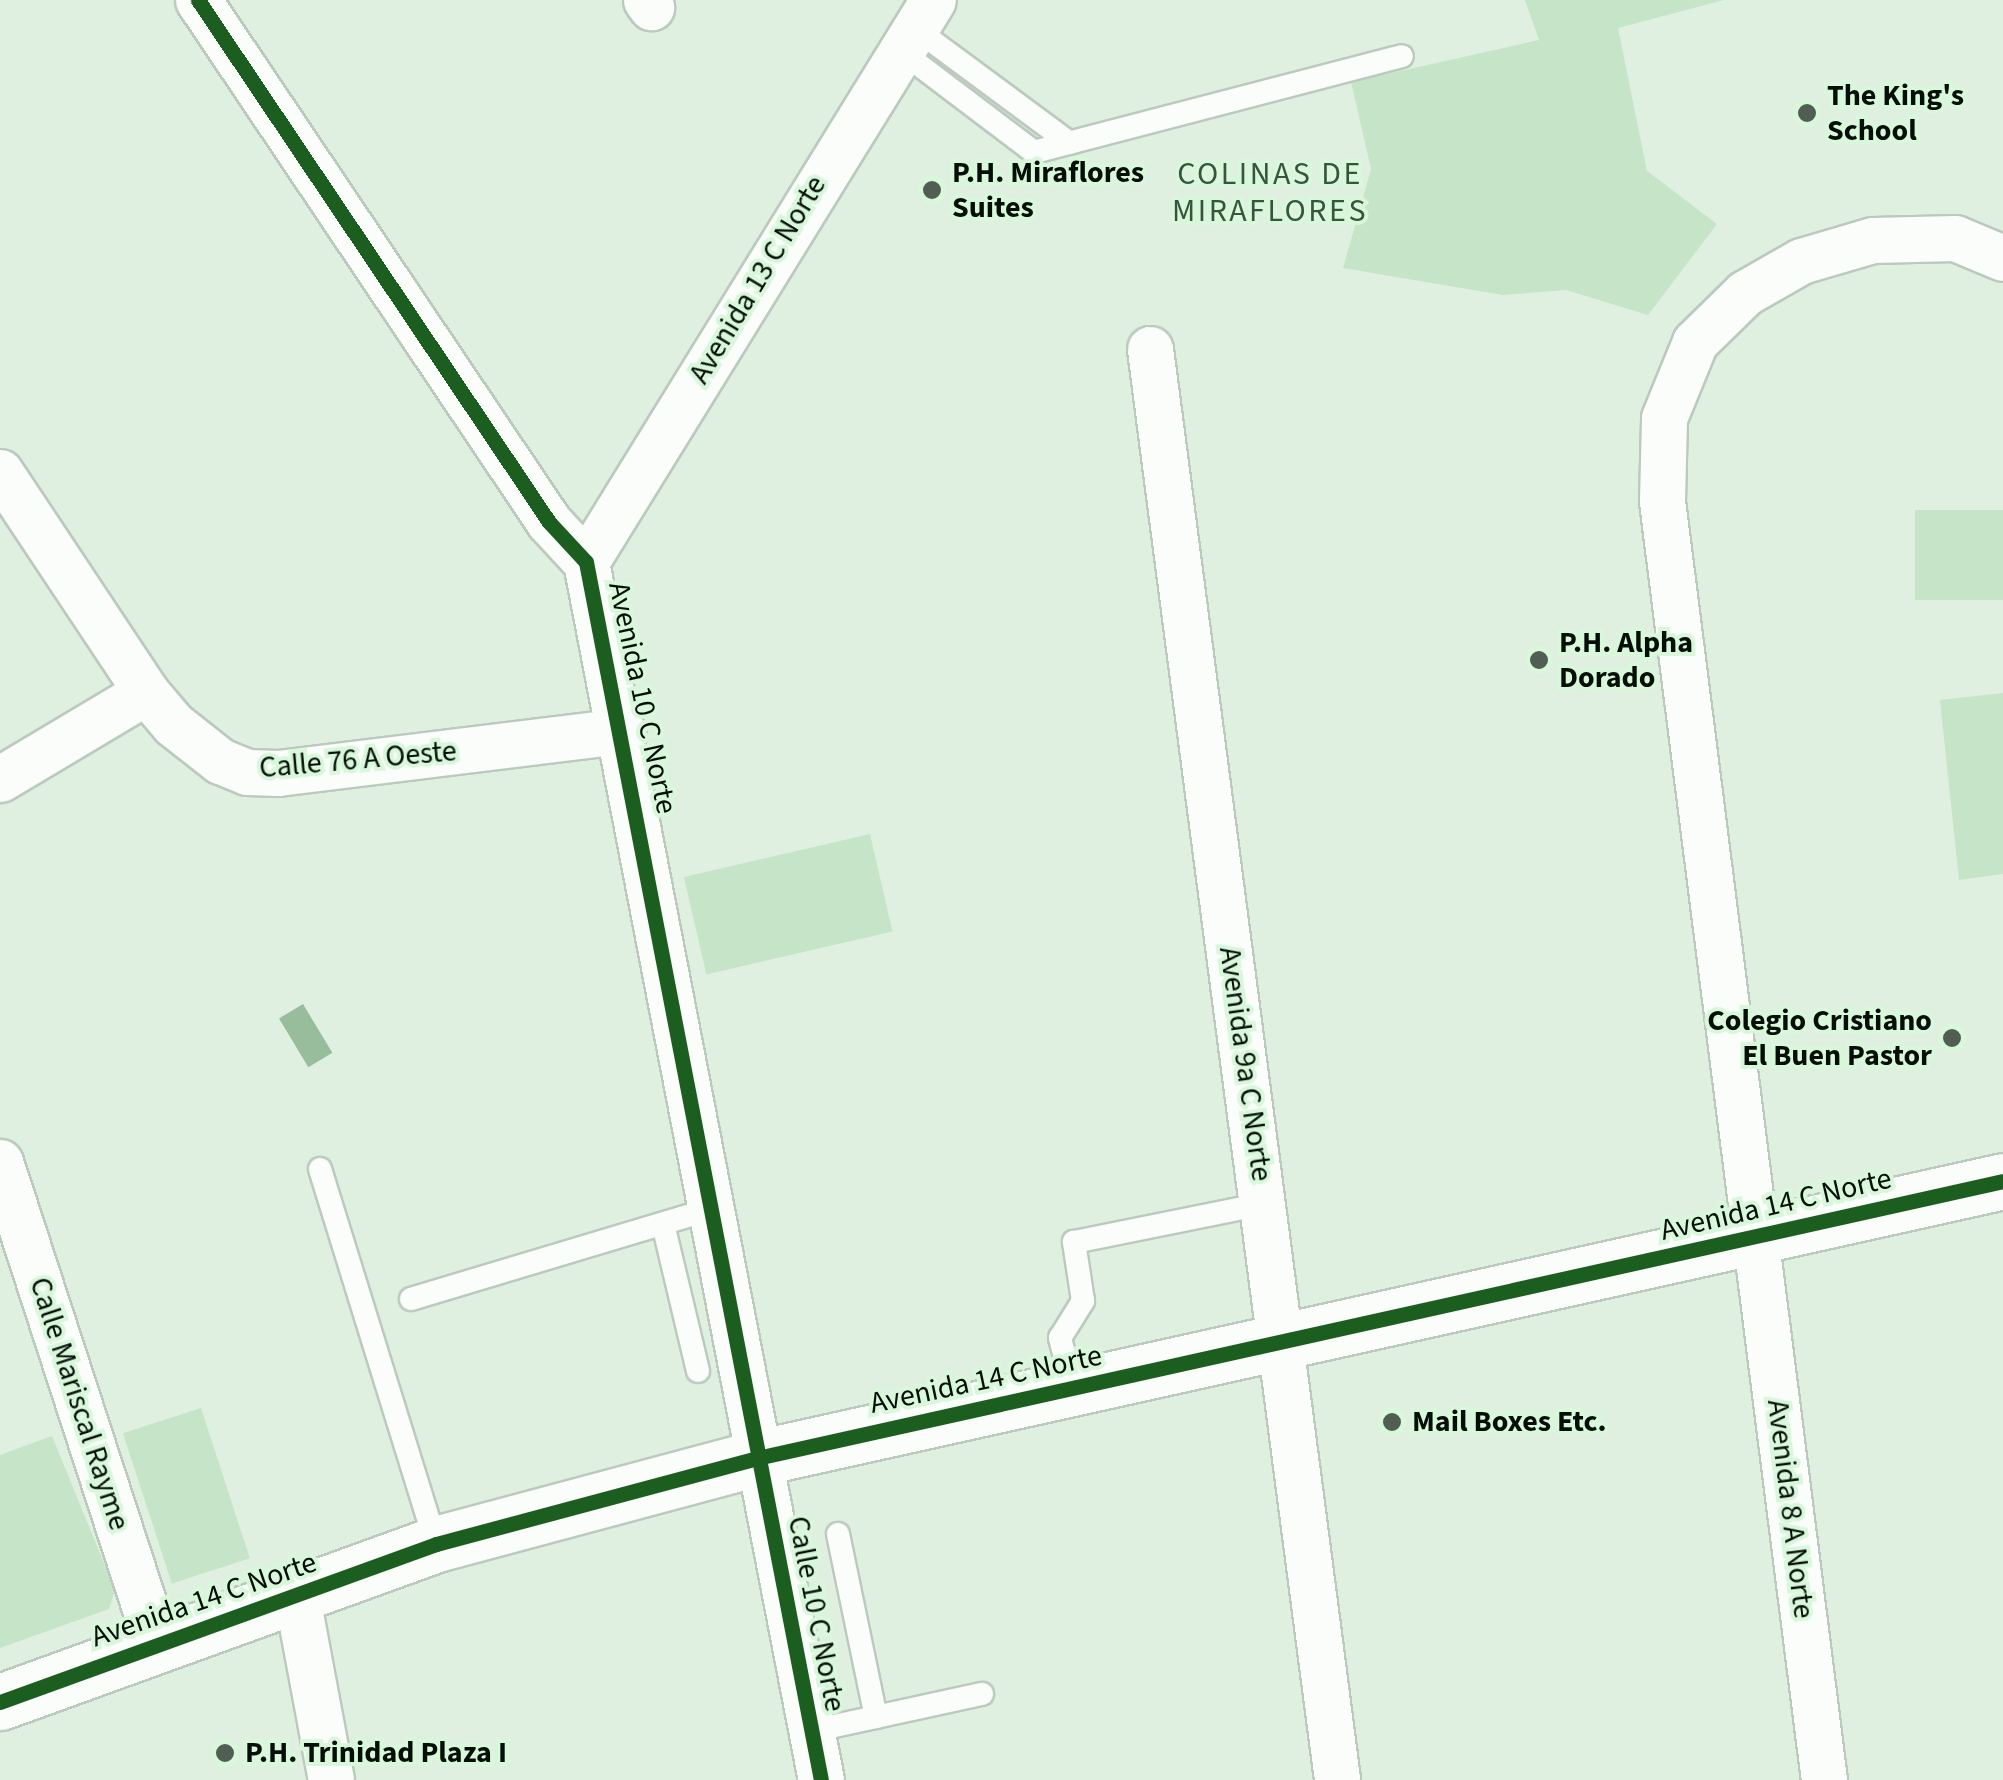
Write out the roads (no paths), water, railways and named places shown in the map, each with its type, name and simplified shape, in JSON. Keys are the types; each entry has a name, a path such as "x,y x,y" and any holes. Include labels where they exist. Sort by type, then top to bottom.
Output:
{"street":[{"name":"Avenida 10 C Norte","path":"198,0 549,522 586,562 714,1208 757,1458"},
{"name":"Avenida 13 C Norte","path":"586,562 914,25"},
{"name":"Avenida 8 A Norte","path":"1824,1780 1662,501 1664,418 1695,342 1745,293 1800,261 1873,240 1955,238 2003,258"},
{"name":"Avenida 9a C Norte","path":"1150,349 1337,1780"},
{"name":"Calle 76 A Oeste","path":"0,472 146,692 173,724 220,761 247,772 622,731"},
{"path":"0,780 146,692"},
{"name":"Calle Mariscal Rayme","path":"0,1162 157,1645"},
{"name":"Avenida 14 C Norte","path":"0,1702 297,1598 436,1544 757,1458 2003,1182"},
{"name":"Calle 10 C Norte","path":"757,1458 821,1780"},
{"path":"297,1598 331,1780"}],"lane":[{"path":"914,25 1070,143 1402,56"},
{"path":"320,1170 436,1544"},
{"path":"1073,1388 1060,1338 1083,1301 1074,1242 1263,1204"},
{"path":"411,1299 714,1208"},
{"path":"662,1224 698,1371"},
{"path":"838,1534 876,1718"},
{"path":"812,1731 982,1694"}],"place":[{"name":"The King's School","path":"1807,113"},
{"name":"P.H. Miraflores Suites","path":"932,190"},
{"name":"P.H. Alpha Dorado","path":"1539,660"},
{"name":"Colegio Cristiano El Buen Pastor","path":"1952,1038"},
{"name":"Mail Boxes Etc.","path":"1392,1422"},
{"name":"P.H. Trinidad Plaza I","path":"225,1753"}],"district":[{"name":"COLINAS DE MIRAFLORES","path":"1270,194"}]}
